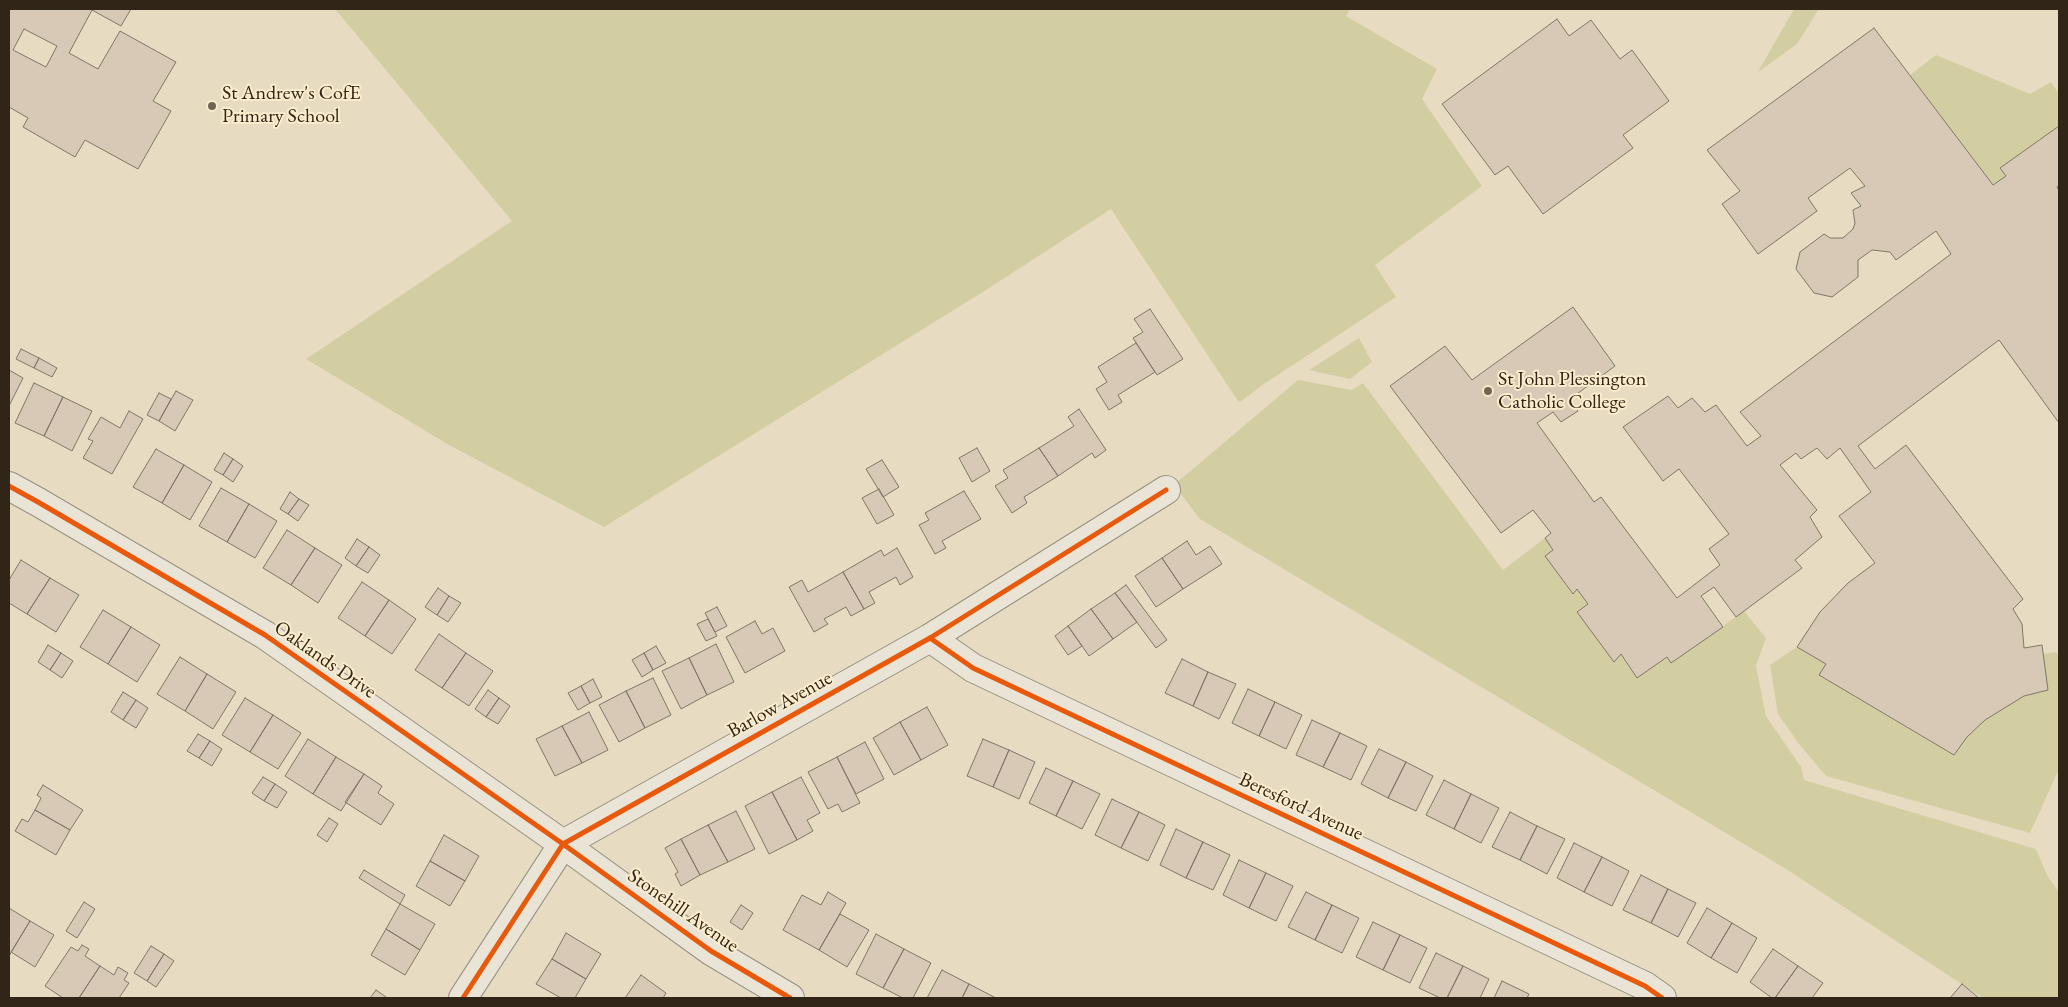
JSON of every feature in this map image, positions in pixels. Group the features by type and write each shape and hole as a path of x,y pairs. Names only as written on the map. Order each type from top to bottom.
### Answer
{"street":[{"name":"Oaklands Drive","path":"9,486 265,636 563,844"},
{"name":"Barlow Avenue","path":"463,998 563,844 930,638 1166,490"},
{"name":"Beresford Avenue","path":"930,638 973,668 1645,986 1662,998"},
{"name":"Stonehill Avenue","path":"563,844 711,951 790,998"}],"shaded area":[{"path":"335,9 1350,9 1346,16 1437,69 1422,99 1482,186 1375,265 1396,297 1264,384 1240,402 1111,209 986,290 604,527 449,445 306,359 512,221"},
{"path":"1794,9 1819,9 1797,44 1758,72"},
{"path":"1936,55 2030,94 2051,82 2059,94 2059,126 2000,168 2006,176 1993,185 1910,75"},
{"path":"1359,338 1372,362 1350,379 1309,370"},
{"path":"1298,380 1352,390 1363,383 1503,570 1545,538 1553,550 1545,556 1572,594 1577,589 1588,604 1577,612 1614,662 1621,654 1637,677 1667,657 1671,663 1744,611 1766,638 1756,666 1766,716 1801,767 1804,780 2036,849 2048,877 2059,892 2059,998 1983,998 1786,869 1200,519 1174,485"},
{"path":"1797,647 1826,664 1820,676 1953,755 1967,737 1985,720 2024,696 2048,690 2043,654 2056,652 2059,657 2059,769 2030,833 1826,776 1799,744 1778,714 1770,665"}],"building":[{"path":"9,9 131,9 121,26 92,10 69,53 98,69 120,31 176,62 153,101 171,111 138,169 85,140 75,157 23,127 28,118 9,107","holes":["24,29 57,46 46,67 13,50"]},
{"path":"1557,19 1569,36 1591,20 1620,59 1632,50 1669,101 1623,135 1633,148 1543,214 1508,166 1495,175 1442,104"},
{"name":"St John Plessington Catholic College","path":"1874,28 1993,185 2006,176 2000,168 2059,126 2059,185 2057,187 2059,191 2059,423 1999,340 1858,446 1875,469 1906,445 2023,599 2013,609 2022,624 2024,648 2042,645 2048,690 2024,696 1985,720 1967,737 1954,755 1819,675 1826,664 1797,647 1820,612 1848,583 1875,563 1839,516 1871,492 1840,448 1827,459 1817,448 1801,459 1796,453 1780,465 1817,510 1810,517 1822,537 1795,560 1802,568 1736,617 1714,587 1701,596 1723,627 1671,663 1667,657 1637,678 1621,654 1614,662 1577,612 1588,604 1577,589 1573,594 1545,556 1553,550 1545,538 1551,533 1533,510 1501,533 1390,386 1445,346 1472,380 1573,307 1615,366 1570,399 1578,411 1561,422 1553,412 1537,423 1594,502 1601,497 1677,598 1720,565 1709,549 1729,534 1679,469 1663,481 1623,427 1668,396 1678,408 1692,398 1705,412 1716,405 1747,446 1761,436 1740,412 1951,254 1936,231 1896,260 1890,252 1872,250 1858,260 1858,277 1832,297 1814,293 1796,269 1800,252 1824,234 1830,238 1843,238 1853,229 1855,223 1853,210 1861,206 1851,193 1865,186 1850,168 1808,198 1817,211 1758,254 1722,204 1740,191 1707,150"},
{"path":"1150,309 1183,359 1157,375 1133,338 1143,332 1134,319"},
{"path":"1136,343 1155,372 1118,395 1122,402 1109,410 1096,389 1107,382 1098,367"},
{"path":"21,349 39,358 34,368 16,359"},
{"path":"39,358 57,368 52,377 34,368"},
{"path":"9,370 23,378 9,406"},
{"path":"34,383 63,397 44,436 15,423"},
{"path":"176,391 193,400 175,431 159,421"},
{"path":"159,393 171,399 159,421 147,415"},
{"path":"63,397 92,411 72,451 44,436"},
{"path":"1079,409 1106,450 1095,458 1092,453 1058,476 1039,448 1074,426 1068,417"},
{"path":"129,411 143,419 112,474 83,458 93,441 88,439 101,417 120,428"},
{"path":"977,448 990,471 972,482 959,458"},
{"path":"1039,448 1058,476 1024,497 1027,503 1012,513 995,486 1008,478 1003,470"},
{"path":"156,449 184,465 162,503 133,487"},
{"path":"224,453 233,459 223,475 214,470"},
{"path":"233,459 243,466 233,482 223,475"},
{"path":"882,460 899,487 883,497 866,469"},
{"path":"184,465 212,482 190,520 162,503"},
{"path":"221,488 249,504 227,542 199,526"},
{"path":"879,489 894,515 877,524 862,498"},
{"path":"964,491 981,519 942,541 946,548 935,554 919,525 929,520 925,513"},
{"path":"290,492 299,499 288,514 280,509"},
{"path":"299,499 309,505 298,521 288,514"},
{"path":"249,504 277,521 255,558 227,542"},
{"path":"287,530 315,548 291,585 263,568"},
{"path":"357,539 369,547 356,566 345,558"},
{"path":"1187,541 1196,555 1210,546 1222,564 1183,589 1162,558"},
{"path":"369,547 380,555 368,573 356,566"},
{"path":"315,548 342,565 318,603 291,585"},
{"path":"897,548 913,577 900,585 896,577 869,592 875,603 864,609 843,572 881,550 884,556"},
{"path":"1162,558 1183,589 1156,607 1135,576"},
{"path":"21,560 50,578 27,614 9,603 9,580"},
{"path":"843,572 864,609 851,616 846,607 824,619 828,624 814,632 789,587 802,580 808,592"},
{"path":"50,578 79,595 56,632 27,614"},
{"path":"362,582 389,600 365,636 338,618"},
{"path":"1126,585 1167,640 1156,648 1115,593"},
{"path":"438,588 449,596 437,615 425,607"},
{"path":"1115,593 1137,622 1113,639 1091,609"},
{"path":"449,596 461,603 448,622 437,615"},
{"path":"389,600 416,619 392,654 365,636"},
{"path":"717,607 727,626 715,632 705,613"},
{"path":"1091,609 1113,639 1089,656 1068,626"},
{"path":"103,610 131,627 108,664 80,647"},
{"path":"708,619 717,636 706,641 697,624"},
{"path":"755,621 762,634 773,628 785,651 745,673 726,637"},
{"path":"1068,626 1082,646 1068,655 1055,636"},
{"path":"131,627 160,645 137,682 108,664"},
{"path":"439,634 466,653 442,688 415,670"},
{"path":"716,644 734,682 707,695 689,658"},
{"path":"48,645 61,653 50,670 38,662"},
{"path":"656,646 666,663 653,670 644,653"},
{"path":"61,653 73,661 62,678 50,670"},
{"path":"466,653 493,671 469,706 442,688"},
{"path":"644,653 653,670 642,677 632,660"},
{"path":"180,657 207,674 185,711 157,694"},
{"path":"689,658 707,695 681,709 662,671"},
{"path":"1182,659 1208,672 1193,706 1165,693"},
{"path":"1208,672 1236,684 1219,719 1193,706"},
{"path":"207,674 236,692 213,729 185,711"},
{"path":"653,678 671,715 645,728 626,691"},
{"path":"593,679 602,697 590,703 581,686"},
{"path":"581,686 590,703 578,710 568,693"},
{"path":"1248,689 1275,702 1259,736 1232,723"},
{"path":"488,690 499,698 486,717 475,709"},
{"path":"626,691 645,728 619,742 599,705"},
{"path":"123,692 136,700 123,720 111,712"},
{"path":"245,698 273,715 250,752 222,735"},
{"path":"499,698 510,706 498,724 486,717"},
{"path":"136,700 148,708 136,728 123,720"},
{"path":"1275,702 1302,715 1286,749 1259,736"},
{"path":"927,707 948,745 921,760 900,722"},
{"path":"589,712 608,750 582,763 562,726"},
{"path":"273,715 301,733 278,769 250,752"},
{"path":"1312,720 1340,733 1323,767 1296,755"},
{"path":"900,722 921,760 894,775 873,738"},
{"path":"562,726 582,763 555,776 536,739"},
{"path":"1340,733 1367,746 1351,780 1323,767"},
{"path":"198,734 210,741 199,758 187,751"},
{"path":"308,739 336,757 313,794 285,776"},
{"path":"983,739 1009,750 993,787 967,776"},
{"path":"210,741 222,749 212,766 199,758"},
{"path":"865,742 884,779 856,794 837,757"},
{"path":"1379,749 1406,762 1388,798 1361,784"},
{"path":"1009,750 1035,762 1019,799 993,787"},
{"path":"336,757 364,774 341,811 313,794"},
{"path":"837,757 860,803 842,812 838,804 828,809 808,772"},
{"path":"1406,762 1433,776 1416,811 1388,798"},
{"path":"1046,768 1073,781 1056,816 1029,803"},
{"path":"364,774 382,786 378,793 394,804 381,825 345,802"},
{"path":"263,777 275,784 264,801 252,793"},
{"path":"801,777 820,813 807,820 813,831 797,840 772,792"},
{"path":"1444,780 1471,794 1454,829 1426,815"},
{"path":"1073,781 1100,794 1082,829 1056,816"},
{"path":"275,784 287,792 277,808 264,801"},
{"path":"43,785 83,810 70,830 35,810 41,798 37,795"},
{"path":"772,792 797,840 769,854 745,806"},
{"path":"1471,794 1499,808 1481,843 1454,829"},
{"path":"1112,799 1139,812 1121,848 1095,835"},
{"path":"35,810 70,830 56,855 15,831 22,819 28,822"},
{"path":"736,811 755,849 728,862 708,825"},
{"path":"1139,812 1165,825 1148,861 1121,848"},
{"path":"1510,812 1537,826 1520,860 1492,847"},
{"path":"329,818 338,824 327,842 317,835"},
{"path":"708,825 728,862 700,875 681,839"},
{"path":"1537,826 1565,839 1547,874 1520,860"},
{"path":"1176,829 1203,842 1186,878 1160,865"},
{"path":"444,835 479,856 465,881 430,861"},
{"path":"681,839 700,875 681,886 675,874 678,872 665,848"},
{"path":"1203,842 1230,855 1213,890 1186,878"},
{"path":"1574,843 1602,857 1584,892 1557,878"},
{"path":"1602,857 1629,871 1612,906 1584,892"},
{"path":"1239,860 1266,873 1249,908 1223,895"},
{"path":"430,861 465,881 450,906 416,886"},
{"path":"364,870 405,895 400,904 359,878"},
{"path":"1266,873 1293,886 1276,921 1249,908"},
{"path":"1641,875 1668,889 1651,923 1623,910"},
{"path":"1668,889 1696,903 1678,937 1651,923"},
{"path":"828,892 846,903 819,950 783,930 802,895 821,905"},
{"path":"1306,892 1332,905 1315,940 1288,927"},
{"path":"84,902 95,909 77,938 66,931"},
{"path":"400,904 435,924 420,950 386,929"},
{"path":"741,905 753,913 742,930 730,922"},
{"path":"1332,905 1359,918 1342,953 1315,940"},
{"path":"9,908 30,921 9,956"},
{"path":"1707,908 1732,923 1711,958 1687,943"},
{"path":"840,914 869,930 847,967 819,950"},
{"path":"30,921 54,935 35,967 11,952"},
{"path":"1373,922 1400,935 1383,970 1356,957"},
{"path":"1732,923 1757,938 1737,973 1711,958"},
{"path":"386,929 420,950 405,975 371,955"},
{"path":"566,933 601,954 586,979 552,959"},
{"path":"876,934 904,949 883,988 856,974"},
{"path":"1400,935 1427,948 1410,983 1383,970"},
{"path":"82,945 89,949 85,956 100,966 79,998 63,998 45,986 71,947 78,951"},
{"path":"151,946 164,954 147,981 134,973"},
{"path":"904,949 931,963 913,998 903,998 883,988"},
{"path":"1773,949 1798,966 1775,998 1772,998 1750,982"},
{"path":"1436,953 1463,966 1447,998 1440,998 1419,988"},
{"path":"164,954 174,961 156,987 147,981"},
{"path":"552,959 586,979 575,998 561,998 536,984"},
{"path":"100,966 114,975 118,967 128,973 124,980 129,983 119,998 79,998"},
{"path":"1463,966 1489,979 1480,998 1447,998"},
{"path":"1798,966 1823,983 1812,998 1775,998"},
{"path":"942,970 969,984 962,998 927,998"},
{"path":"641,975 666,993 663,998 625,998"},
{"path":"1502,981 1529,994 1527,998 1494,998"},
{"path":"969,984 996,998 962,998"},
{"path":"1962,984 1979,998 1950,998"},
{"path":"376,990 386,997 386,998 370,998"}],"cycle path":[{"path":"9,486 265,635 563,844 711,951 790,998"},
{"path":"463,998 563,844 930,638 1166,490"},
{"path":"930,638 973,668 1645,986 1662,998"}],"place":[{"name":"St Andrew's CofE Primary School","path":"212,106"},
{"name":"St John Plessington Catholic College","path":"1488,391"}]}
